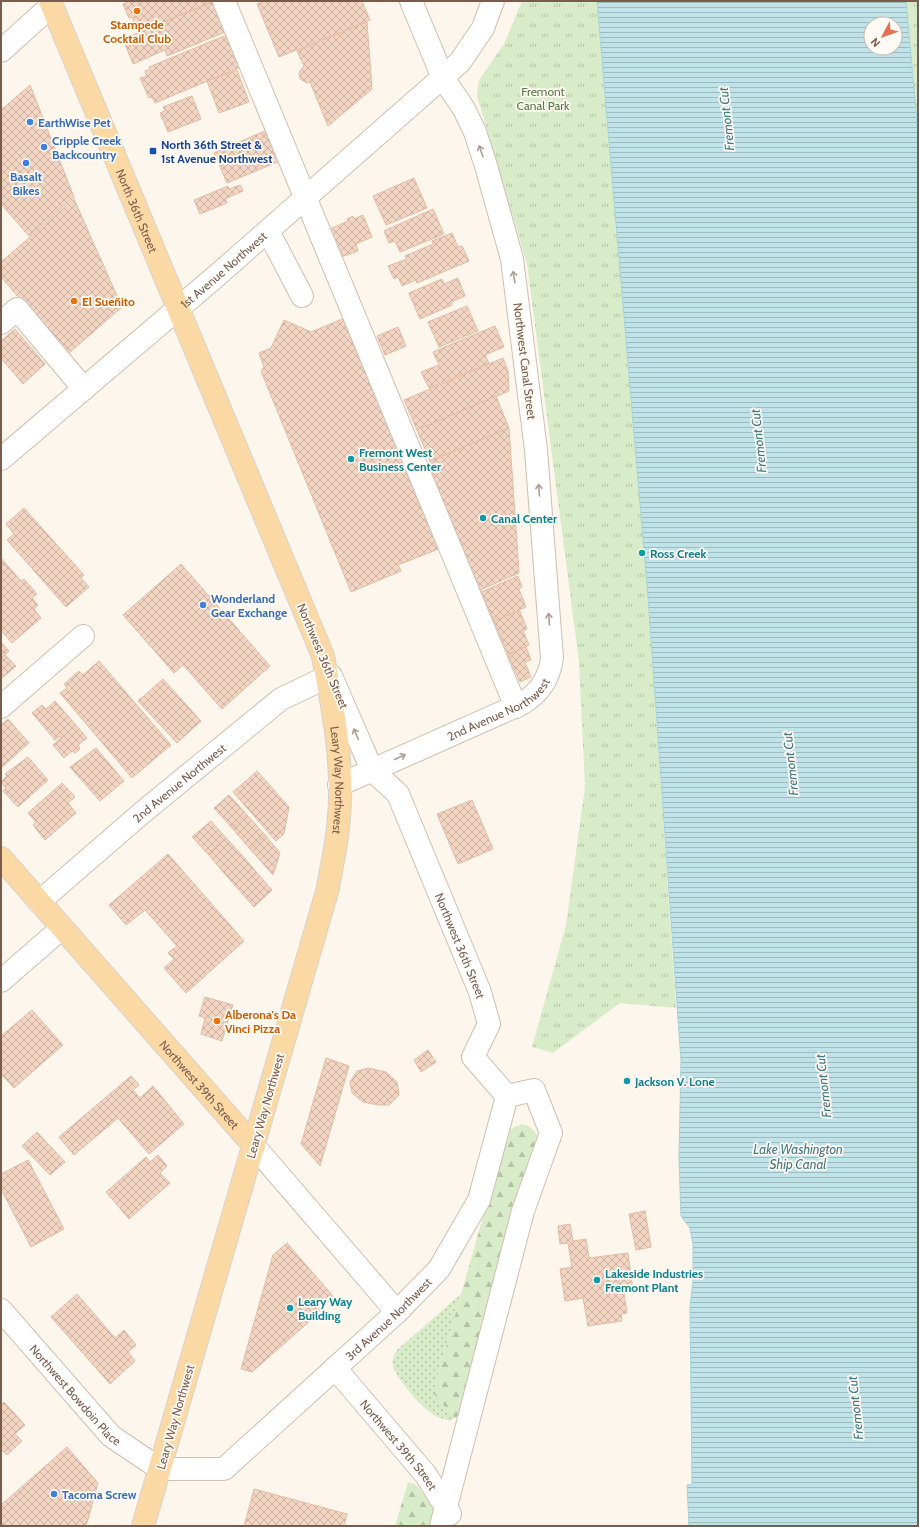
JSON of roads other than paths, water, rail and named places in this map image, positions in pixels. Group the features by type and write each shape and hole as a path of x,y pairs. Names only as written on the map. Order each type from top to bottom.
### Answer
{"main road":[{"name":"North 36th Street","path":"51,3 178,309"},
{"name":"Northwest 36th Street","path":"178,309 323,656"},
{"name":"Leary Way Northwest","path":"143,1526 328,888 338,828 339,751 334,708 323,656"},
{"name":"Northwest 39th Street","path":"1,858 254,1146"}],"street":[{"path":"224,1 516,707"},
{"name":"Northwest Canal Street","path":"412,1 443,78 464,109 475,132 512,259 536,450 552,658"},
{"name":"1st Avenue Northwest","path":"1,459 178,309 443,78 460,62 475,43 483,28 493,1"},
{"path":"1,52 51,3"},
{"path":"268,231 302,296"},
{"path":"1,323 17,309 84,389"},
{"path":"1,707 83,636"},
{"name":"Northwest 36th Street","path":"323,656 372,770 398,794 480,992 489,1024 473,1057 507,1096"},
{"name":"2nd Avenue Northwest","path":"339,785 516,707 532,697 540,689 546,680 552,658"},
{"name":"2nd Avenue Northwest","path":"40,902 143,812 281,699 327,678"},
{"path":"1,981 62,928"},
{"path":"444,1517 524,1211 551,1133 534,1090 507,1096"},
{"name":"3rd Avenue Northwest","path":"160,1469 224,1469 397,1312 439,1269 479,1200 507,1096"},
{"name":"Northwest 39th Street","path":"254,1146 397,1312"},
{"name":"Northwest Bowdoin Place","path":"1,1310 111,1436 160,1469"},
{"name":"Northwest 39th Street","path":"335,1368 426,1475 444,1517 456,1526"}],"water":[{"path":"597,1 906,1 918,132 918,1526 689,1526 687,1485 692,1484 690,1307 693,1280 693,1245 690,1228 681,1216 679,1159 681,1061 648,597"}],"place":[{"name":"Stampede Cocktail Club","path":"137,11"},
{"name":"EarthWise Pet","path":"30,122"},
{"name":"Cripple Creek Backcountry","path":"44,147"},
{"name":"North 36th Street & 1st Avenue Northwest","path":"153,151"},
{"name":"Basalt Bikes","path":"26,163"},
{"name":"El Sueñito","path":"74,301"},
{"name":"Fremont West Business Center","path":"351,459"},
{"name":"Canal Center","path":"483,518"},
{"name":"Ross Creek","path":"642,553"},
{"name":"Wonderland Gear Exchange","path":"203,605"},
{"name":"Alberona's Da Vinci Pizza","path":"217,1021"},
{"name":"Jackson V. Lone","path":"627,1081"},
{"name":"Lakeside Industries Fremont Plant","path":"597,1280"},
{"name":"Leary Way Building","path":"290,1308"},
{"name":"Tacoma Screw","path":"54,1494"}],"park label":[{"name":"Fremont Canal Park","path":"543,98"}],"water label":[{"name":"Fremont Cut","path":"726,119"},
{"name":"Fremont Cut","path":"758,441"},
{"name":"Fremont Cut","path":"790,764"},
{"name":"Fremont Cut","path":"823,1086"},
{"name":"Lake Washington Ship Canal","path":"798,1156"},
{"name":"Fremont Cut","path":"855,1408"}]}
